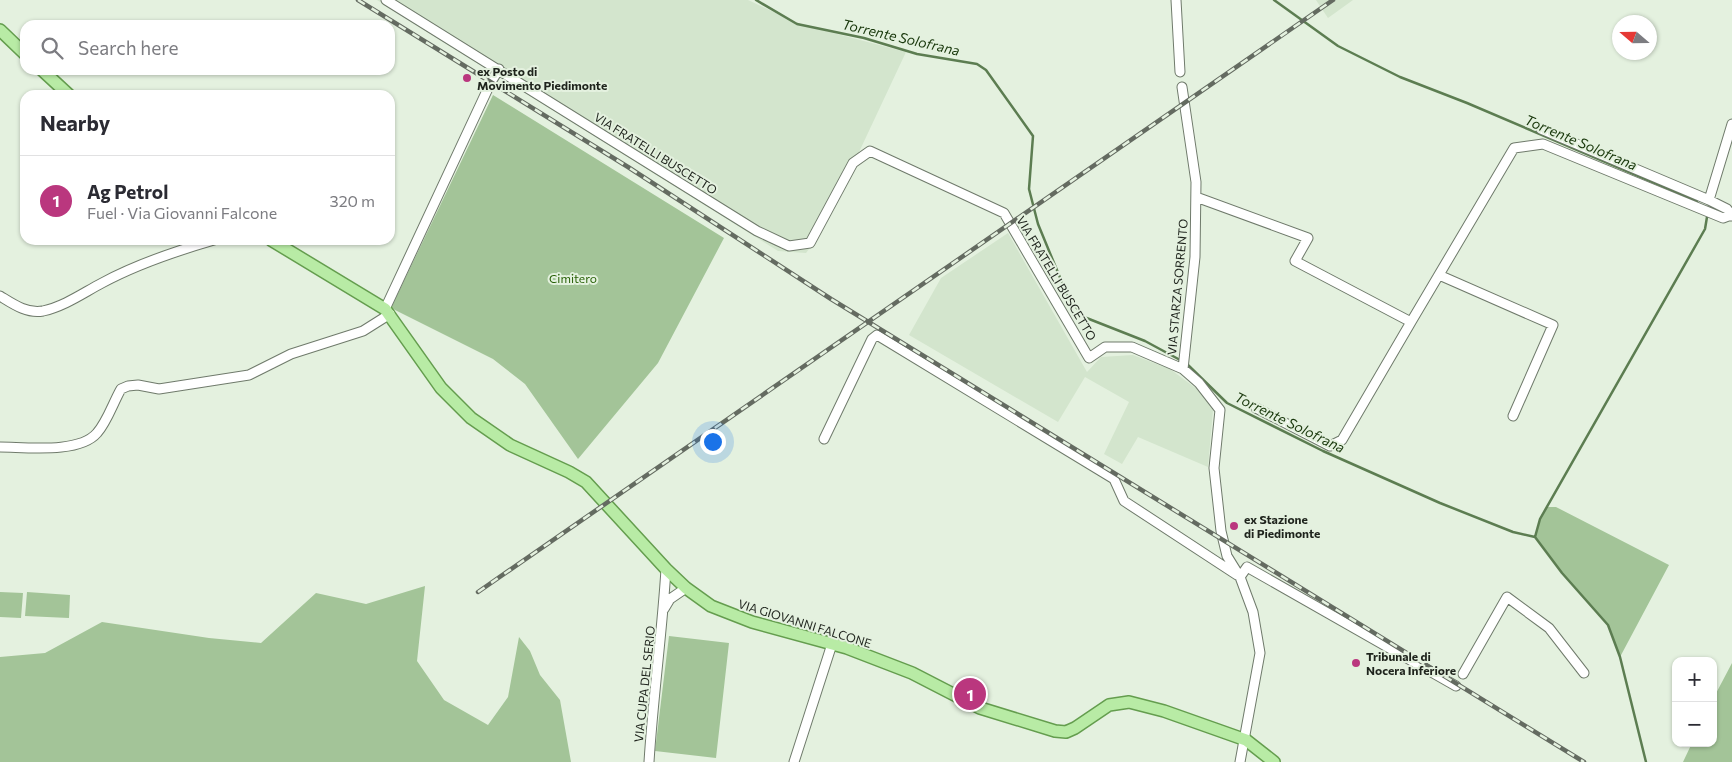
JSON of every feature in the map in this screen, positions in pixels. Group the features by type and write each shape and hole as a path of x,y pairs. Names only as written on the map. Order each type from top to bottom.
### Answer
{"main road":[{"path":"0,30 20,49"},
{"path":"47,75 64,90"},
{"path":"279,245 388,312"},
{"name":"VIA GIOVANNI FALCONE","path":"388,312 441,388 462,409 510,445 560,467 586,482 666,569 686,588 712,606 739,618 832,644 912,673 980,708 1055,731 1066,732 1075,728 1108,705 1129,702 1164,711 1246,740 1274,762"}],"street":[{"name":"VIA FRATELLI BUSCETTO","path":"386,0 757,231 789,246 810,243 853,163 870,151 1004,213 1089,358 1105,347 1132,346 1184,363 1220,410 1214,468 1221,532 1227,556 1240,577 1253,612 1260,653 1246,740 1240,762"},
{"path":"1176,0 1180,72"},
{"path":"0,447 61,448 86,441 97,434 121,389 128,386 159,389 249,375 291,354 363,331 388,312 491,82 499,69"},
{"name":"VIA STARZA SORRENTO","path":"1182,87 1196,182 1195,257 1184,363"},
{"path":"1709,200 1732,124"},
{"path":"1256,408 1330,446 1342,440 1514,148 1542,144 1722,218 1731,215 1727,210 1709,200 1541,129"},
{"path":"1196,197 1308,238 1295,260 1411,322"},
{"path":"0,296 21,308 42,311 83,295 101,283 166,254 197,245"},
{"path":"1439,275 1553,325 1513,416"},
{"path":"824,439 872,339 877,335 1114,479 1124,501 1240,577 1247,567 1456,686"},
{"name":"VIA CUPA DEL SERIO","path":"649,762 653,697 666,569"},
{"name":"VIA CUPA DEL SERIO","path":"663,609 670,599 686,588"},
{"path":"1463,674 1507,597 1548,628 1584,672"},
{"path":"794,762 832,644"}],"shaded area":[{"path":"377,0 748,0 799,24 906,52 821,233 806,253 778,251"},
{"path":"1316,0 1353,0 1328,18"},
{"path":"1008,233 1087,372 1101,357 1133,355 1170,369 1201,392 1213,410 1208,467 1138,437 1122,464 1104,454 1129,402 1085,377 1058,422 909,335 941,278"}],"green space":[{"name":"Cimitero","path":"493,95 724,238 658,363 578,459 525,384 493,359 391,308"},
{"path":"1547,507 1556,507 1669,565 1620,657 1608,625 1562,573 1535,537 1540,519"},
{"path":"425,586 417,661 444,700 488,725 508,697 519,637 530,651 540,675 560,700 571,762 0,762 0,657 45,653 102,622 209,638 261,643 316,593 366,604"},
{"path":"0,592 23,593 21,618 0,617"},
{"path":"27,592 70,595 69,618 25,616"},
{"path":"669,636 729,643 716,758 655,751"},
{"path":"1732,663 1732,762 1683,762 1690,747 1717,747 1717,691"}],"waterway":[{"name":"Torrente Solofrana","path":"756,0 797,24 864,38 917,54 977,64 986,70 1033,136 1029,189 1038,224 1068,297 1084,317 1145,341 1182,361"},
{"name":"Torrente Solofrana","path":"1274,0 1338,46 1400,77 1467,103 1697,201"},
{"name":"Torrente Solofrana","path":"1646,762 1620,657 1608,625 1562,573 1535,537 1540,519 1705,229 1707,217"},
{"name":"Torrente Solofrana","path":"1187,364 1227,403 1323,451 1440,503 1513,532 1535,537"}],"railway":[{"path":"358,0 390,20"},
{"path":"478,592 1333,0"},
{"path":"395,23 628,167 831,299 1584,762"}],"place":[{"name":"ex Posto di Movimento Piedimonte","path":"467,78"},
{"name":"ex Stazione di Piedimonte","path":"1234,526"},
{"name":"Tribunale di Nocera Inferiore","path":"1356,663"},
{"name":"Ag Petrol","path":"970,694"}]}
